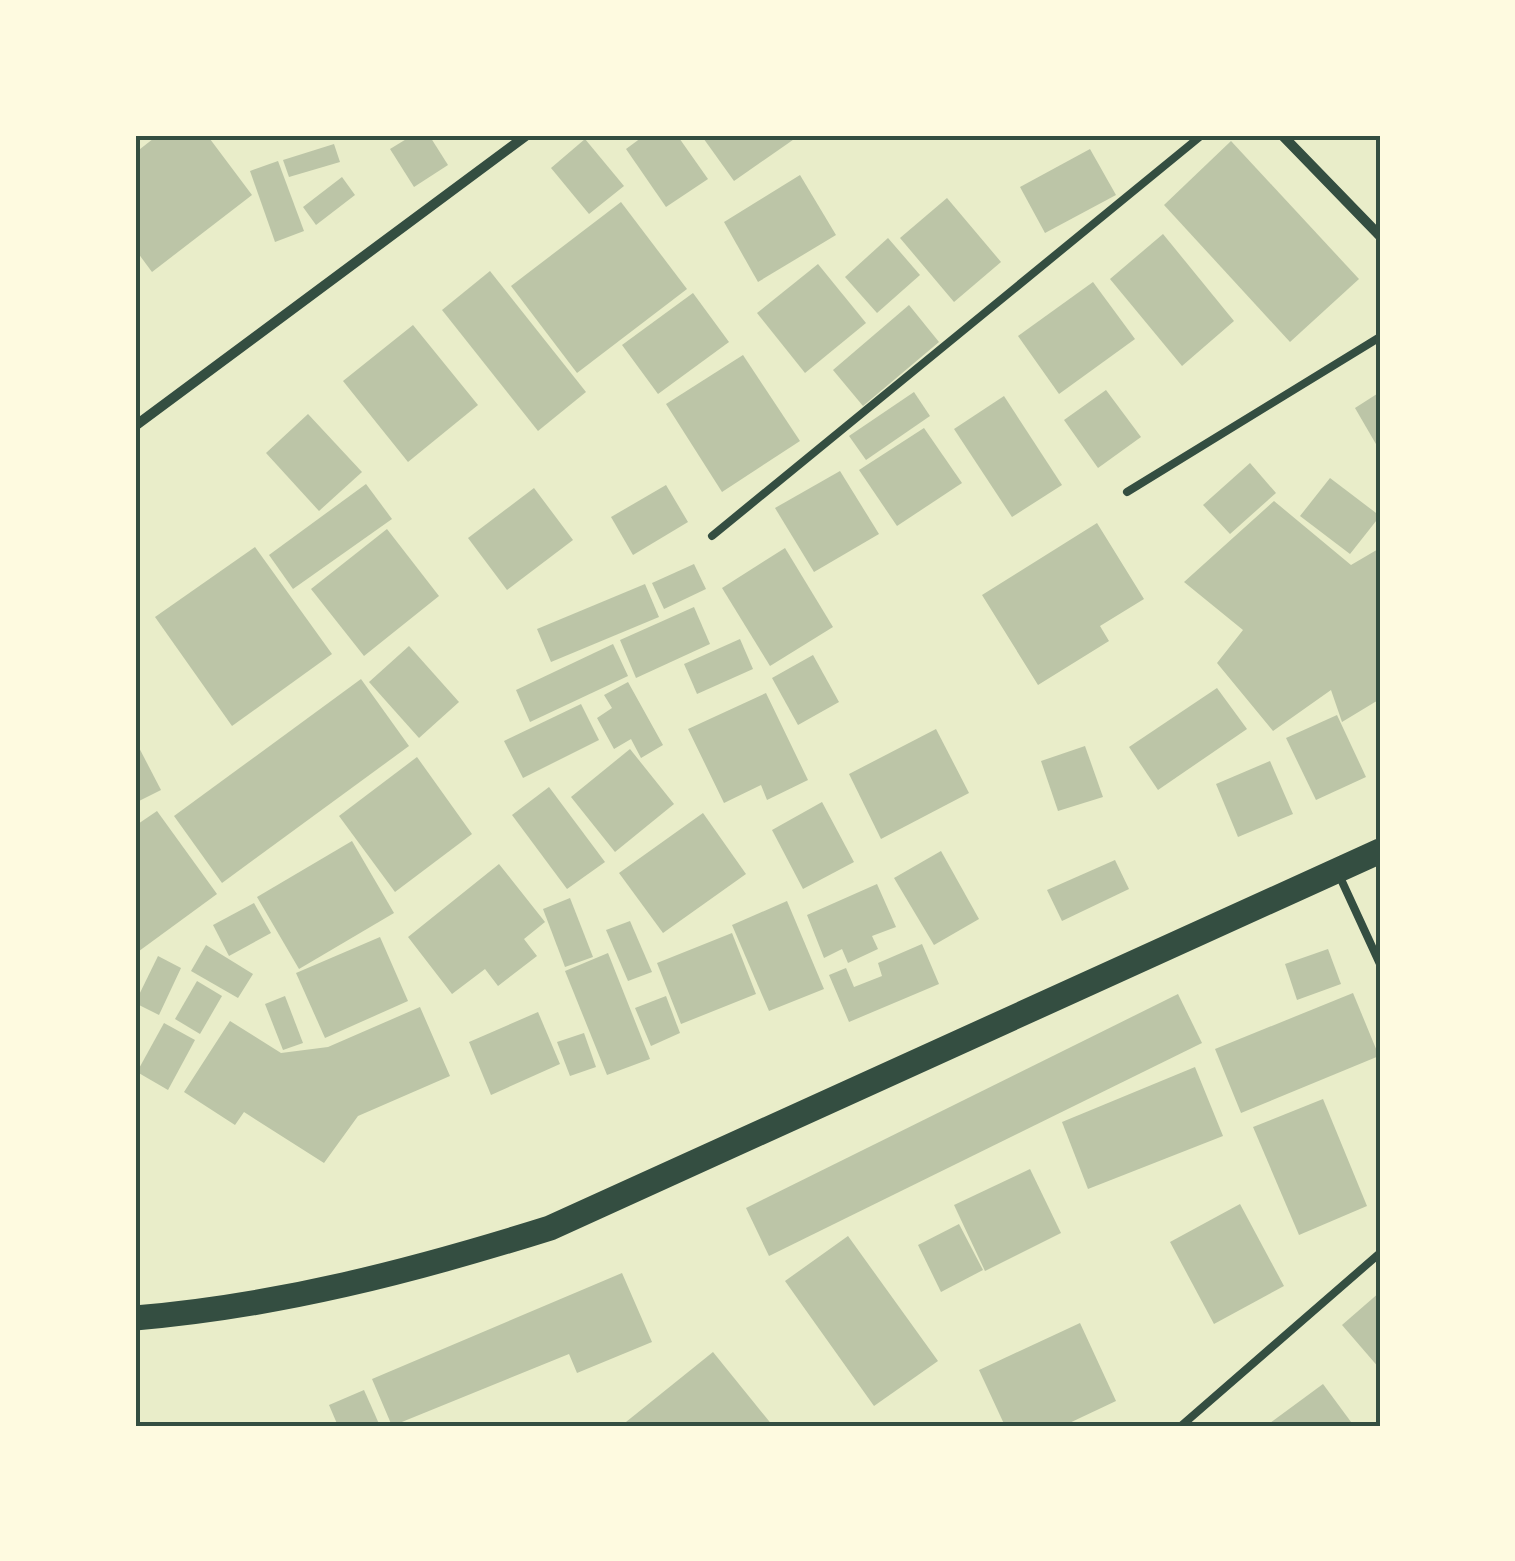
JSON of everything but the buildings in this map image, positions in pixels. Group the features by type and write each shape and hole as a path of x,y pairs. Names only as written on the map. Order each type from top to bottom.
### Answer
{"main road":[{"path":"135,1318 288,1299 424,1268 550,1228 1380,851"}],"street":[{"path":"135,426 526,135"},
{"path":"1282,135 1380,236"}],"lane":[{"path":"712,536 1202,135"},
{"path":"1128,492 1380,338"},
{"path":"1337,871 1380,964"},
{"path":"1182,1426 1380,1252"}]}
